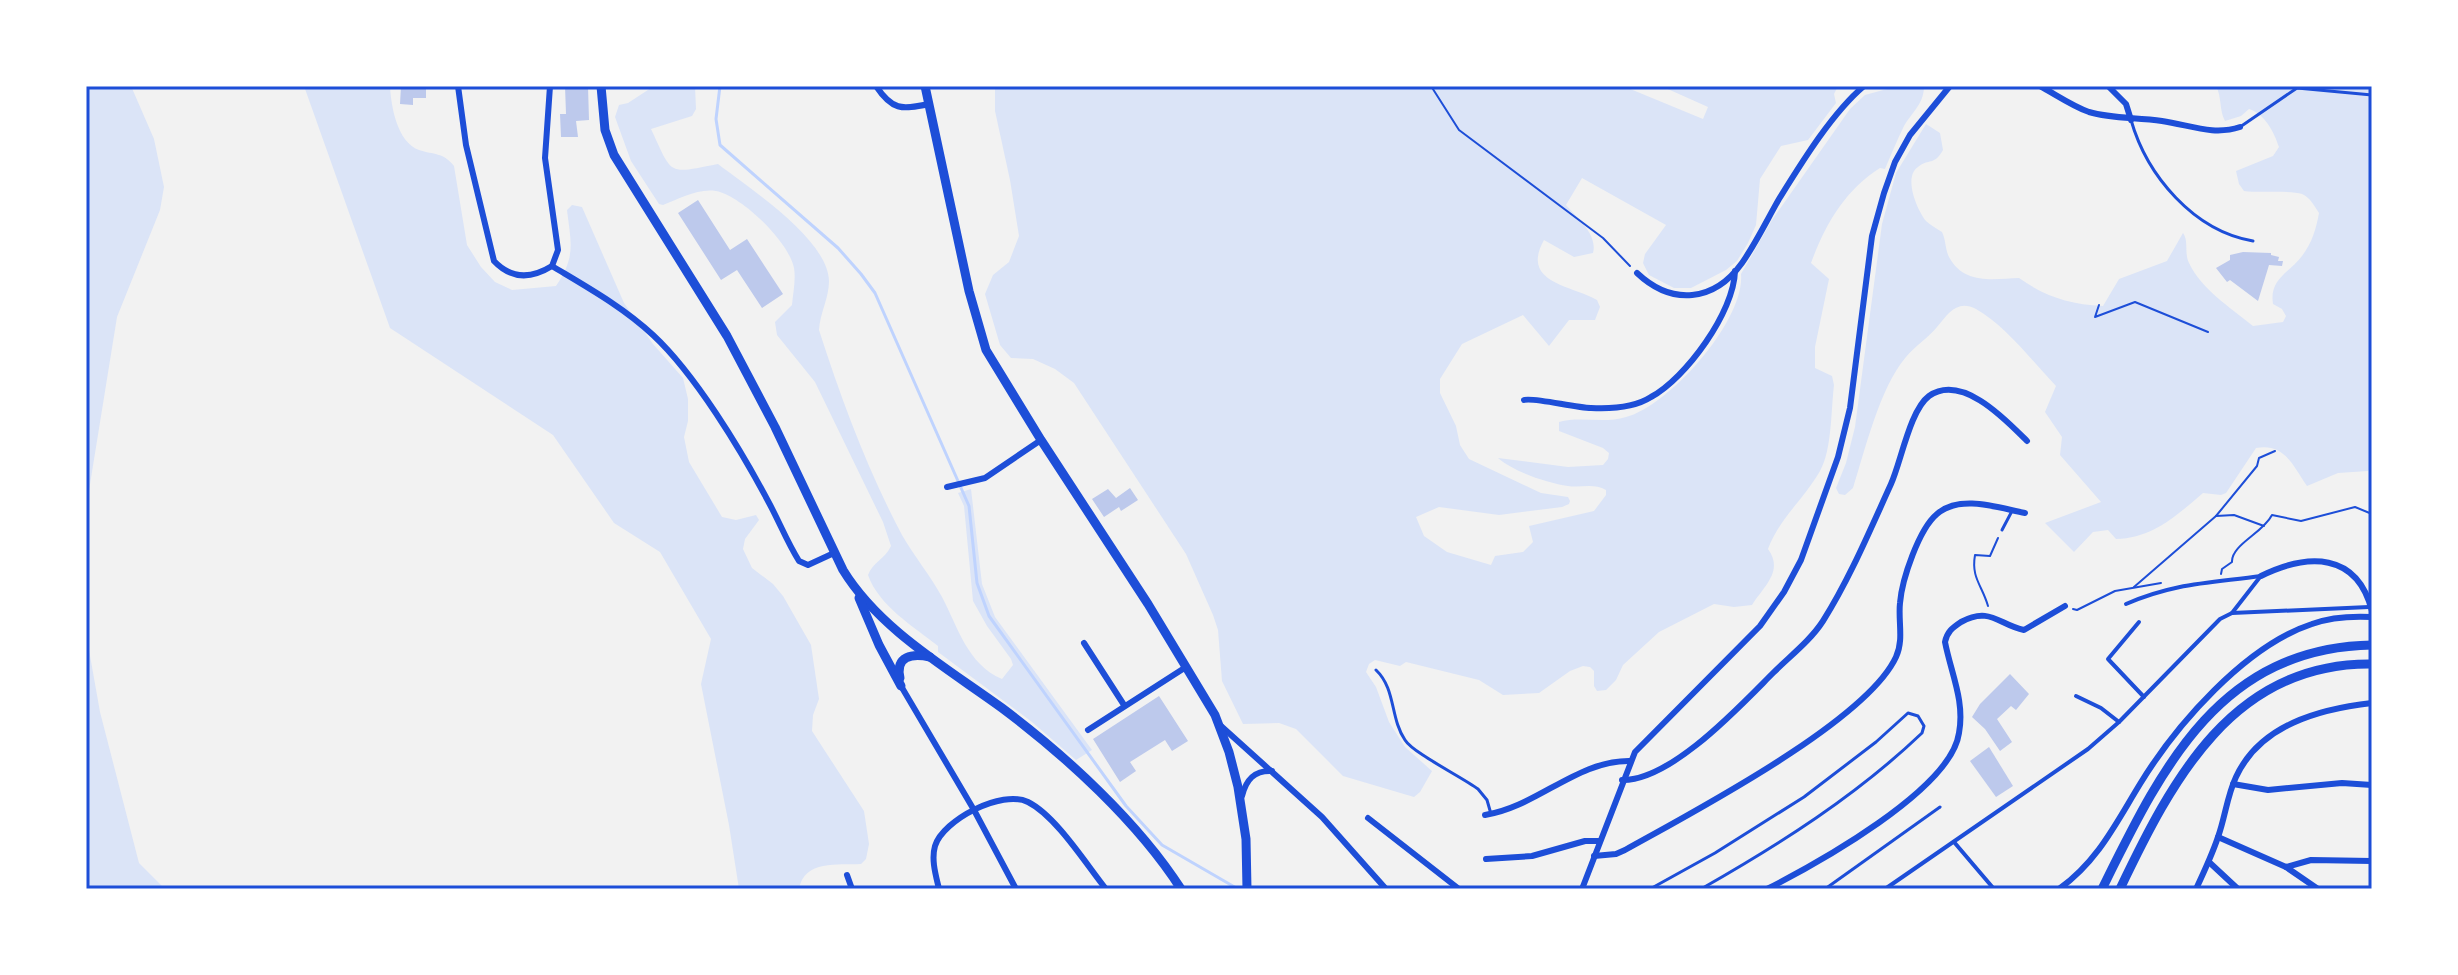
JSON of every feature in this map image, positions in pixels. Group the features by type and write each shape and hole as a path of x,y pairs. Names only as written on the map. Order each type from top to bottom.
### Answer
{"main road":[{"path":"601,86 605,130 614,155 727,336 775,427 901,686"},
{"path":"925,86 981,338 993,365 1186,667 1218,723 1233,763 1241,801 1246,839 1247,889"},
{"path":"854,588 869,605 1027,727 1071,765 1142,838 1181,889"},
{"path":"2102,889 2161,775 2189,736 2224,701 2251,681 2284,664 2330,650 2372,645"},
{"path":"901,686 898,667 903,659 916,655 934,658"},
{"path":"2120,889 2172,789 2202,746 2234,713 2264,692 2305,673 2331,667 2372,664"}],"street":[{"path":"458,86 466,145 494,261 501,269 522,276 533,275 552,266 558,250 545,158 550,86"},
{"path":"876,86 887,102 895,106 911,108 929,104"},
{"path":"1524,400 1536,398 1561,406 1593,408 1630,405 1653,397 1690,362 1710,335 1725,308 1735,271 1780,197 1828,127 1864,86"},
{"path":"1582,889 1622,780 1641,744 1760,626 1784,592 1801,560 1838,457 1850,408 1872,236 1884,193 1895,162 1910,135 1950,86"},
{"path":"2040,86 2086,111 2218,131 2240,127"},
{"path":"2108,86 2126,104 2131,120"},
{"path":"552,266 618,306 672,355 695,384 754,476 799,561 808,565 834,553"},
{"path":"1637,273 1662,292 1685,296 1708,290 1735,271"},
{"path":"1622,780 1649,775 1715,731 1818,629 1898,469 1916,413 1930,395 1951,391 1974,396 1998,412 2027,441"},
{"path":"950,486 985,478 1041,440"},
{"path":"1594,856 1625,850 1720,796 1791,751 1858,702 1884,677 1899,651 1903,588 1912,559 1933,517 1960,504 2025,513"},
{"path":"2126,604 2165,588 2261,576 2296,563 2316,561 2339,565 2353,574 2372,609"},
{"path":"1885,889 2088,749 2144,697 2215,622 2232,613 2261,576"},
{"path":"2232,613 2361,605 2372,609"},
{"path":"1767,889 1846,846 1914,793 1947,762 1959,737 1960,709 1946,636 1962,622 1988,615 2024,630 2065,606"},
{"path":"2059,889 2084,869 2108,840 2141,782 2205,698 2254,657 2293,631 2328,619 2372,617"},
{"path":"2139,622 2108,659 2144,697"},
{"path":"1084,643 1124,705"},
{"path":"1088,730 1186,667"},
{"path":"901,686 1016,889"},
{"path":"2076,696 2101,708 2119,722"},
{"path":"2196,889 2218,837 2233,784 2262,740 2281,728 2328,712 2372,703"},
{"path":"1218,723 1343,839 1386,889"},
{"path":"1488,814 1543,794 1596,766 1610,761 1630,761"},
{"path":"1241,801 1245,785 1252,775 1272,771"},
{"path":"2233,784 2268,790 2342,783 2372,785"},
{"path":"939,889 934,856 938,841 951,826 974,810 998,799 1012,798 1028,802 1049,819 1106,889"},
{"path":"1368,818 1459,889"},
{"path":"2218,837 2286,867 2318,889"},
{"path":"1486,859 1532,856 1585,841 1599,841"},
{"path":"1954,842 1994,889"},
{"path":"2286,867 2311,860 2372,861"},
{"path":"2209,862 2238,889"},
{"path":"847,875 852,889"}],"lane":[{"path":"2240,127 2297,88 2372,95"},
{"path":"2131,120 2149,164 2169,191 2224,234 2253,241"},
{"path":"2002,530 2012,511"},
{"path":"1376,670 1390,693 1399,729 1408,744 1478,789 1487,800 1488,814"},
{"path":"1650,889 1767,821 1844,767 1908,713 1918,716 1924,726 1922,733 1871,778 1800,829 1701,889"},
{"path":"1825,889 1940,807"}],"path":[{"path":"1431,86 1459,130 1603,238 1637,273"},
{"path":"2099,305 2095,317 2135,302 2208,332"},
{"path":"2134,587 2216,516 2257,466 2259,458 2275,451"},
{"path":"2220,582 2222,569 2232,562 2233,551 2265,526 2272,515 2301,521 2355,507 2372,514"},
{"path":"2216,516 2234,515 2265,526"},
{"path":"1988,615 1988,605 1973,574 1974,558 1975,555 1990,556 2002,530"},
{"path":"2065,606 2077,610 2108,593 2134,587 2160,583 2165,588"}],"shaded area":[{"path":"86,86 131,86 154,139 164,187 160,210 117,317 86,509"},
{"path":"304,86 390,86 394,113 405,139 411,146 442,156 454,166 467,245 495,282 512,290 556,286 569,258 571,241 567,210 572,205 582,207 624,303 653,344 683,378 688,399 684,437 689,462 722,517 736,520 756,515 759,520 745,539 743,549 752,568 783,596 811,645 819,699 813,715 812,731 864,811 869,844 866,859 861,864 815,869 802,880 799,889 739,889 701,684 711,639 660,552 614,523 553,435 390,328"},
{"path":"654,86 695,86 696,109 692,116 651,129 668,163 680,170 718,164 785,216 816,248 829,281 819,330 846,409 866,460 902,535 937,589 972,654 980,664 1002,679 1013,665 973,601 964,506 958,493 971,489 982,584 995,617 1092,750 1076,760 1032,722 938,652 938,646 898,615 873,586 868,575 891,546 883,522 815,382 777,335 775,322 792,305 795,273 790,257 763,222 727,195 702,191 659,204 631,161 615,117 619,105 628,103"},
{"path":"995,86 1623,86 1703,119 1708,107 1661,86 1838,86 1834,94 1836,103 1808,140 1781,146 1760,179 1756,225 1737,261 1691,288 1674,288 1649,275 1643,263 1645,254 1666,225 1582,178 1566,205 1590,233 1593,253 1574,257 1544,240 1538,254 1538,265 1543,274 1552,280 1597,300 1600,307 1595,320 1569,320 1549,346 1523,315 1462,344 1440,379 1440,393 1456,426 1460,445 1469,459 1541,493 1568,497 1570,501 1562,507 1499,515 1439,507 1416,517 1424,536 1447,552 1491,565 1495,556 1523,552 1533,542 1529,526 1594,511 1606,495 1606,490 1597,487 1568,486 1541,480 1498,458 1568,467 1603,465 1609,453 1559,431 1559,422 1626,417 1644,409 1683,379 1702,358 1731,314 1739,293 1741,274 1772,220 1850,109 1865,95 1898,86 1924,86 1920,103 1904,126 1885,169 1880,168 1846,198 1823,235 1811,263 1829,279 1815,347 1815,368 1832,376 1834,385 1829,441 1820,471 1779,528 1768,549 1774,564 1767,585 1752,605 1734,607 1714,604 1659,632 1623,665 1616,680 1606,690 1597,691 1594,671 1583,666 1570,671 1539,693 1503,695 1479,680 1406,662 1400,666 1375,660 1366,672 1376,687 1389,722 1405,747 1432,771 1414,797 1343,776 1296,729 1279,723 1243,724 1222,681 1218,630 1186,554 1074,383 1055,369 1033,359 1011,358 1000,345 985,294 993,275 1009,262 1019,236 995,111"},
{"path":"2216,86 2372,86 2372,466 2368,471 2338,473 2307,486 2281,453 2266,447 2256,448 2226,493 2203,493 2163,524 2141,535 2116,539 2108,530 2093,532 2074,552 2045,523 2101,502 2060,455 2062,437 2045,412 2056,386 1998,324 1976,309 1963,306 1949,313 1897,370 1874,420 1853,488 1845,495 1839,494 1836,488 1855,427 1882,224 1896,173 1926,124 1940,133 1943,150 1937,158 1922,164 1914,172 1913,194 1926,221 1942,232 1949,257 1963,272 1989,279 2019,278 2058,298 2103,306 2119,279 2167,261 2183,233 2189,263 2201,282 2217,298 2253,326 2283,322 2286,316 2282,309 2273,304 2274,288 2305,251 2319,213 2302,194 2244,191 2236,171 2273,156 2279,147 2268,124 2255,111 2249,109 2241,116 2225,121"},
{"path":"86,633 100,712 139,863 165,889 86,889"}],"building":[{"path":"401,86 426,86 426,98 413,98 413,105 400,104"},
{"path":"565,86 588,86 589,120 576,121 578,137 561,137 560,114 566,114"},
{"path":"698,200 730,250 747,239 783,294 762,308 737,270 721,280 678,213"},
{"path":"2271,253 2279,257 2278,261 2283,261 2282,266 2269,265 2258,301 2230,280 2227,282 2216,268 2230,260 2230,255"},
{"path":"1130,488 1138,500 1104,517 1092,499 1108,489 1116,498"},
{"path":"2010,674 2029,694 2016,710 2011,706 1997,719 2012,742 2000,751 1985,729 1972,717 1980,704"},
{"path":"1159,696 1188,741 1172,751 1165,740 1130,762 1136,771 1120,782 1093,739"},
{"path":"1989,747 2013,786 1996,797 1970,761"}],"waterway":[{"path":"720,86 716,119 720,145 838,248 875,293 969,506 977,583 989,616 1126,806 1162,845 1238,889"}]}
